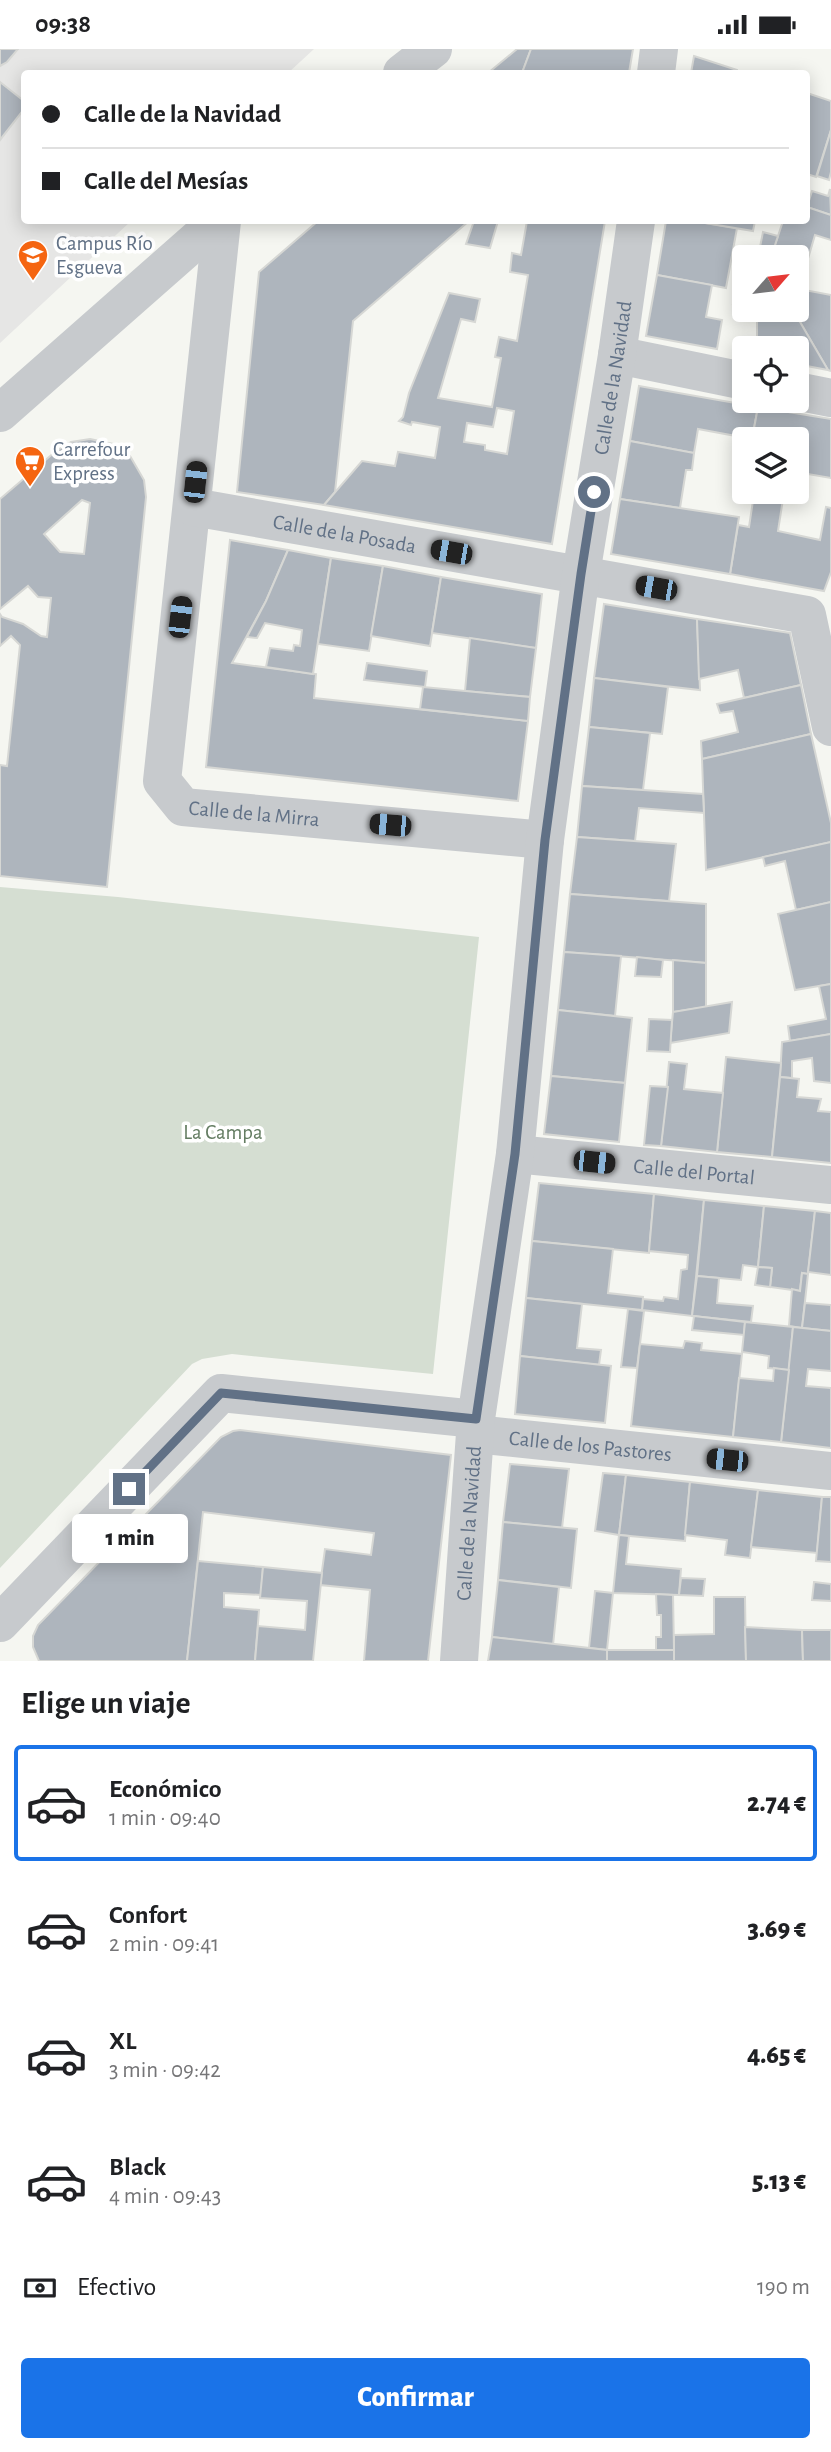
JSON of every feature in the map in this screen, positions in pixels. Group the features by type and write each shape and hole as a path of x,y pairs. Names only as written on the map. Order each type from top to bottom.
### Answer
{"street":[{"path":"406,70 433,49"},
{"path":"656,70 659,49"},
{"path":"0,413 217,224"},
{"name":"Calle de la Mirra","path":"220,224 162,781 183,807 545,840"},
{"name":"Calle de la Navidad","path":"459,1661 476,1427 515,1154 545,840 581,574 636,224"},
{"path":"617,355 732,379"},
{"path":"809,394 831,398"},
{"name":"Calle de la Posada","path":"192,507 807,615 831,727"},
{"name":"Calle del Portal","path":"515,1154 831,1185"},
{"name":"Calle de los Pastores","path":"0,1623 221,1393 831,1471"}],"shaded area":[{"path":"18,49 314,49 291,70 21,70 21,99 0,82 0,66"},
{"name":"Campus Río Esgueva","path":"21,113 21,224 128,224 0,343 0,140"}],"green space":[{"name":"La Campa","path":"0,887 118,897 479,937 433,1374 232,1354 202,1359 192,1364 0,1568"}],"building":[{"path":"0,49 18,49 0,66"},
{"path":"517,49 531,49 523,70 492,70"},
{"path":"531,49 633,49 630,70 523,70"},
{"path":"694,56 737,70 692,70"},
{"path":"0,82 21,99 21,113 0,140"},
{"path":"810,94 831,101 831,130 816,177 810,175"},
{"path":"831,130 831,172 829,180 817,176"},
{"path":"830,189 831,215 810,208 812,191 828,196"},
{"path":"810,208 831,215 831,240 815,235 809,255 809,245 775,245 782,224 810,224"},
{"path":"315,224 466,224 353,321 335,492 324,505 237,492 259,272"},
{"path":"473,224 497,224 490,248 466,244"},
{"path":"526,224 605,224 552,544 324,505 362,461 395,466 398,452 435,458 440,427 412,422 411,425 399,421 403,417 409,393 449,293 480,299 475,322 461,319 438,398 492,407 501,358 495,357 499,337 517,341 528,275 510,272 512,253 521,255","holes":["497,408 514,411 507,454 485,450 485,445 464,442 467,423 493,427"]},
{"path":"666,224 712,224 737,228 726,288 657,275"},
{"path":"711,224 754,224 753,231"},
{"path":"763,232 778,236 775,245 760,245"},
{"path":"657,275 712,285 706,317 722,320 717,349 646,336"},
{"path":"809,291 831,295 831,371 800,322 809,322"},
{"path":"757,322 800,322 808,336 757,336"},
{"path":"809,337 828,370 809,366"},
{"path":"639,386 732,402 732,413 757,413 754,427 732,427 732,435 698,429 694,453 630,441"},
{"path":"757,413 794,413 831,419 831,478 809,474 809,427 754,427"},
{"path":"90,439 113,444 130,456 144,480 146,497 107,887 0,876 0,765 7,766 20,645 11,636 0,646 0,614 47,637 51,598 38,597 28,586 0,609 0,499 56,451 71,442","holes":["82,500 90,503 84,554 60,552 44,534"]},
{"path":"630,441 694,453 692,470 686,470 680,508 620,499"},
{"path":"620,499 739,517 730,574 611,554"},
{"path":"752,504 782,504 778,531 820,540 826,507 831,508 831,572 824,591 730,574 738,525 749,527"},
{"path":"230,540 288,550 266,601 232,663 316,674 314,698 528,721 518,801 206,767"},
{"path":"288,550 331,558 313,674 266,667 270,648 293,651 294,645 300,646 302,630 265,623 257,638 247,637"},
{"path":"331,558 383,566 369,651 318,644"},
{"path":"383,566 441,577 430,646 371,636"},
{"path":"441,577 542,594 536,648 432,633"},
{"path":"604,604 697,619 700,690 594,678"},
{"path":"697,619 790,633 801,685 744,698 738,670 699,679"},
{"path":"470,638 536,648 530,697 465,691"},
{"path":"367,663 427,671 425,687 364,680"},
{"path":"594,678 668,687 662,734 589,727"},
{"path":"801,685 811,734 702,759 701,741 738,732 733,711 720,713 717,704"},
{"path":"423,687 530,697 528,721 420,709"},
{"path":"589,727 650,733 643,790 582,786"},
{"path":"811,734 831,823 831,842 706,870 702,759"},
{"path":"582,786 703,794 704,813 639,808 635,841 577,837"},
{"path":"577,837 676,844 669,901 570,894"},
{"path":"831,842 831,902 796,910 785,861 765,866 763,857"},
{"path":"570,894 706,904 706,963 564,952"},
{"path":"831,902 831,984 795,990 778,914"},
{"path":"564,952 621,956 615,1016 558,1010"},
{"path":"637,957 663,960 661,977 635,976"},
{"path":"673,960 706,963 706,1007 673,1012"},
{"path":"831,984 831,1034 790,1041 788,1026 826,1019 819,986"},
{"path":"732,1002 729,1033 670,1043 673,1012"},
{"path":"558,1010 632,1018 625,1083 551,1076"},
{"path":"649,1019 672,1020 670,1052 647,1051"},
{"path":"831,1034 831,1083 814,1081 812,1058 792,1061 792,1078 780,1077 782,1042"},
{"path":"726,1057 781,1063 772,1157 717,1152"},
{"path":"669,1062 687,1064 684,1089 723,1093 717,1152 661,1146"},
{"path":"551,1076 625,1083 619,1142 544,1134"},
{"path":"780,1077 799,1079 797,1097 821,1099 818,1111 831,1112 831,1163 772,1157"},
{"path":"650,1086 668,1087 661,1146 644,1145"},
{"path":"539,1183 654,1194 649,1253 532,1241"},
{"path":"654,1194 704,1200 692,1316 642,1310 643,1299 678,1299 681,1270 687,1269 688,1255 649,1251"},
{"path":"704,1200 764,1206 758,1267 743,1265 741,1280 697,1276"},
{"path":"764,1206 815,1211 808,1274 802,1273 800,1291 770,1287 772,1268 758,1267"},
{"path":"815,1211 831,1213 831,1275 808,1272"},
{"path":"532,1241 613,1249 608,1293 643,1297 642,1310 526,1298"},
{"path":"758,1267 772,1268 770,1287 755,1285"},
{"path":"802,1273 808,1274 802,1328 789,1326 792,1289 800,1291"},
{"path":"697,1276 719,1278 717,1303 753,1306 751,1322 692,1316"},
{"path":"526,1298 582,1304 577,1348 601,1350 599,1365 520,1356"},
{"path":"805,1303 831,1305 831,1331 802,1328"},
{"path":"628,1309 644,1311 637,1368 621,1367"},
{"path":"694,1316 745,1322 744,1335 692,1330"},
{"path":"745,1322 793,1327 789,1370 768,1368 769,1356 742,1352"},
{"path":"793,1327 831,1331 831,1371 808,1369 806,1386 831,1388 831,1448 781,1442"},
{"path":"685,1341 702,1343 701,1350 742,1354 733,1437 631,1426 640,1344 683,1348"},
{"path":"520,1356 611,1366 605,1423 515,1414"},
{"path":"774,1368 789,1370 781,1442 733,1437 739,1378 773,1381"},
{"path":"240,1430 451,1455 428,1661 364,1661 370,1590 320,1585 325,1549 371,1555 374,1533 203,1512 187,1661 39,1661 33,1647 33,1636 38,1625 221,1437"},
{"path":"510,1464 569,1469 562,1528 503,1522"},
{"path":"603,1473 626,1475 619,1535 595,1531"},
{"path":"626,1475 690,1482 685,1541 619,1535"},
{"path":"690,1482 758,1490 750,1558 725,1555 727,1540 685,1535"},
{"path":"758,1490 822,1497 817,1553 751,1547"},
{"path":"822,1497 831,1497 831,1562 816,1561"},
{"path":"503,1522 577,1529 571,1588 498,1580"},
{"path":"619,1535 629,1536 626,1564 681,1569 679,1595 613,1593"},
{"path":"198,1561 263,1567 261,1595 224,1593 224,1607 259,1610 255,1661 187,1661"},
{"path":"263,1567 322,1573 313,1661 255,1661 258,1626 305,1630 307,1601 260,1598"},
{"path":"681,1578 705,1579 703,1596 679,1595"},
{"path":"498,1580 559,1587 553,1645 492,1637"},
{"path":"814,1582 831,1584 831,1601 812,1600"},
{"path":"595,1591 613,1593 607,1650 589,1648"},
{"path":"656,1594 673,1595 674,1650 656,1650 656,1637 661,1637 661,1615 657,1615"},
{"path":"714,1597 745,1597 746,1661 674,1661 674,1635 714,1634"},
{"path":"745,1627 802,1630 803,1661 746,1661"},
{"path":"802,1630 831,1630 831,1661 803,1661"},
{"path":"492,1637 607,1650 607,1661 488,1661"},
{"path":"607,1650 674,1650 674,1661 607,1661"}],"place":[{"name":"Campus Río Esgueva","path":"33,282"},
{"name":"Carrefour Express","path":"30,488"}],"route":[{"path":"129,1489 221,1393 476,1419 515,1154 545,840 594,492"}]}
